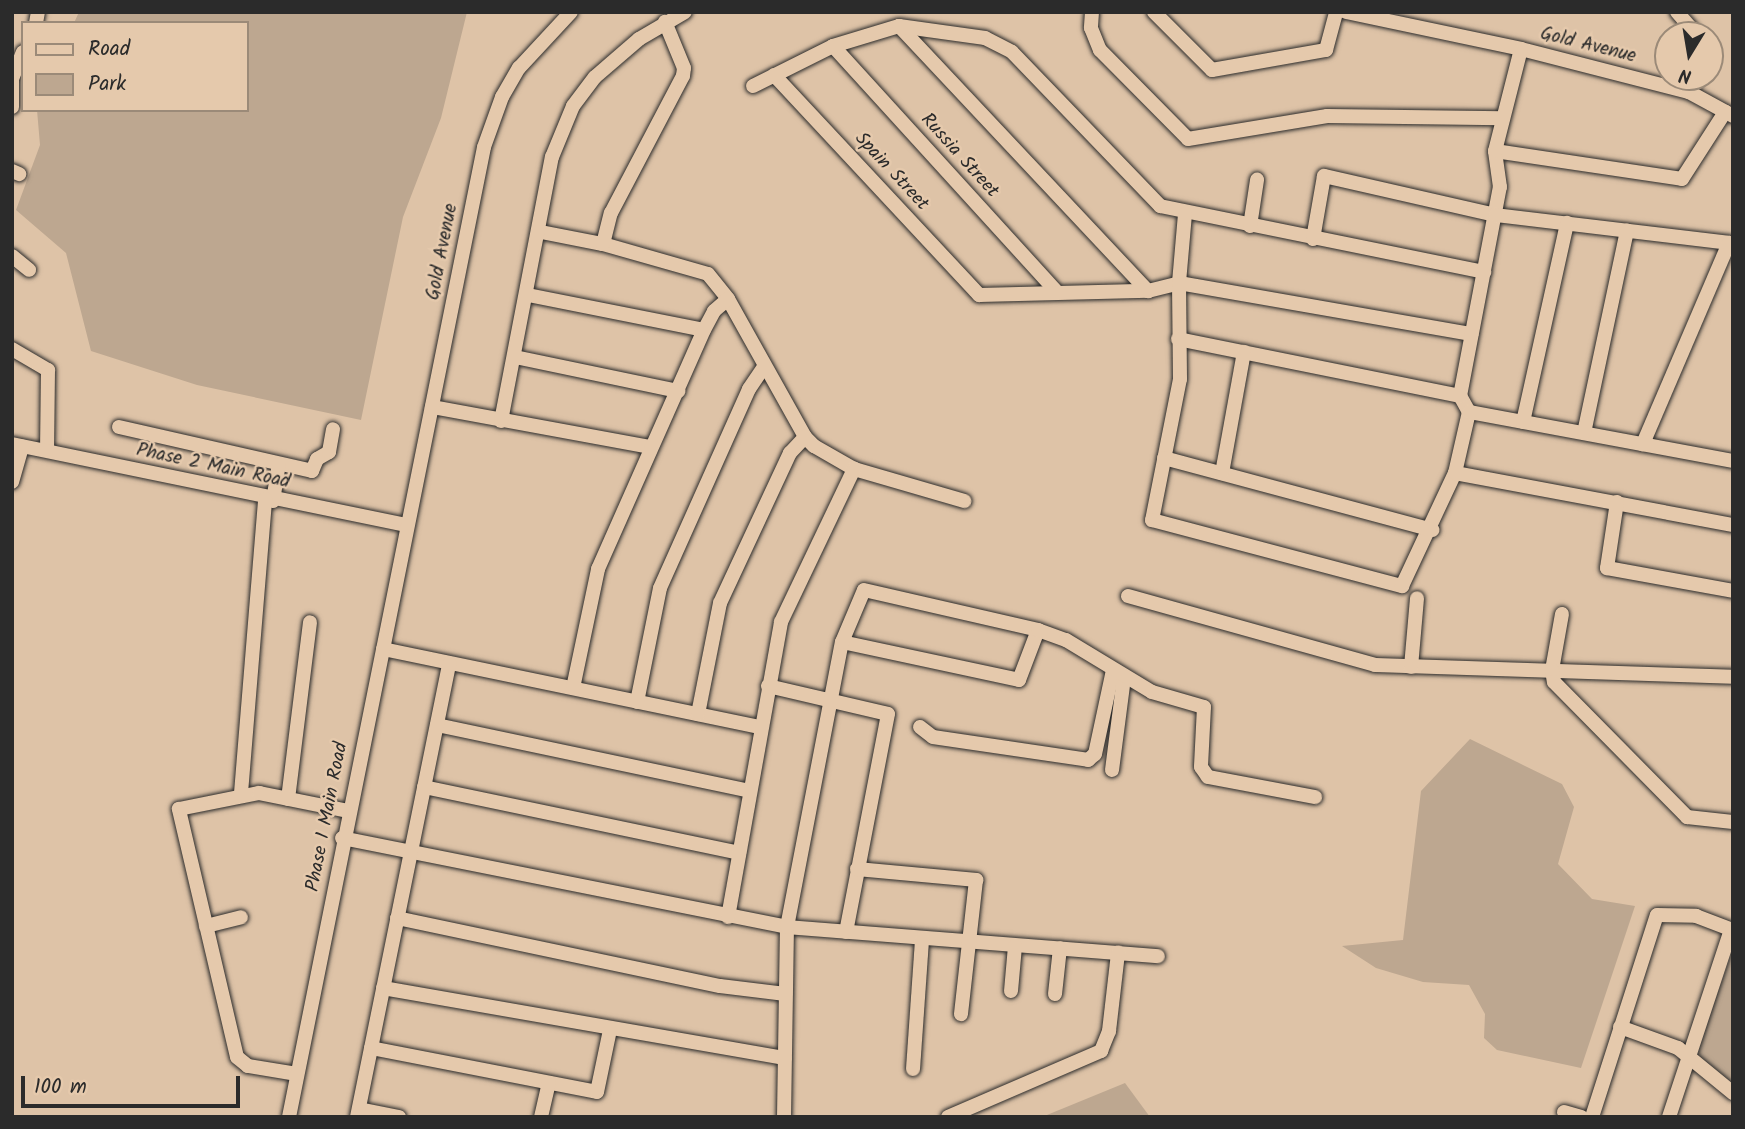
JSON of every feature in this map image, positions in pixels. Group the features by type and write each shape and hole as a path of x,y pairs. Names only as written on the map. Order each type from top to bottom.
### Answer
{"street":[{"name":"Gold Avenue","path":"407,525 484,146 502,97 519,68 571,12"},
{"path":"501,421 541,232 552,157 573,106 596,77 665,22 685,12"},
{"path":"1092,12 1091,28 1100,50 1188,139 1327,116 1503,118"},
{"path":"1154,12 1212,70 1326,50 1336,12"},
{"name":"Gold Avenue","path":"1346,12 1521,49 1689,92 1729,114"},
{"path":"603,244 611,213 683,76 684,68 665,22"},
{"path":"899,26 1148,291"},
{"path":"753,86 833,46 899,26 953,31 1001,44 1160,206 1185,214 1484,272"},
{"name":"Russia Street","path":"833,46 1057,292"},
{"path":"1185,214 1178,282 1180,379 1152,520 1402,586 1432,530 1455,473 1469,412 1460,396 1500,187 1495,150 1521,49"},
{"path":"12,107 12,79 18,59"},
{"name":"Spain Street","path":"774,75 979,295 1057,292"},
{"path":"1495,150 1682,179 1729,114"},
{"path":"1313,239 1324,176 1494,215 1729,243 1643,444"},
{"path":"1250,226 1257,180"},
{"path":"1523,422 1567,223"},
{"path":"1584,433 1627,231"},
{"path":"541,232 603,244 708,274 728,299 805,437 854,469 964,501"},
{"path":"12,256 29,270"},
{"path":"1057,292 1148,291 1178,282 1472,334"},
{"path":"528,295 704,330"},
{"path":"573,688 598,569 649,447 678,391 713,311 728,299"},
{"path":"1178,339 1460,396"},
{"path":"12,349 48,370 47,450"},
{"path":"1222,473 1244,352"},
{"path":"515,357 678,391"},
{"path":"637,702 660,588 749,389 764,367"},
{"path":"432,407 649,447"},
{"path":"1469,412 1733,461"},
{"path":"119,427 312,471 317,460 329,452 333,429"},
{"path":"698,714 720,603 790,453 805,437"},
{"path":"12,482 17,445"},
{"name":"Phase 2 Main Road","path":"17,445 269,500 407,525"},
{"path":"1164,458 1432,530"},
{"path":"241,793 269,500 279,464"},
{"path":"729,917 760,727 781,622 854,469"},
{"path":"1455,473 1733,525"},
{"path":"1617,502 1607,568 1733,591"},
{"name":"Phase 1 Main Road","path":"289,1117 342,838 407,525"},
{"path":"784,1117 787,927 842,642 864,590 1038,630 1066,640 1118,674 1204,707 1201,767 1208,777 1315,796"},
{"path":"1128,596 1375,665 1733,677"},
{"path":"1411,667 1417,598"},
{"path":"1562,614 1552,670 1563,692 1686,817 1733,822"},
{"path":"288,799 310,622"},
{"path":"842,642 1019,680 1038,630"},
{"path":"383,649 760,727"},
{"path":"399,1117 358,1113 449,663"},
{"path":"920,727 933,737 1088,760 1095,754 1118,674"},
{"path":"1112,770 1118,674"},
{"path":"768,686 888,714 846,932"},
{"path":"437,725 750,791"},
{"path":"424,787 739,853"},
{"path":"297,1074 248,1066 237,1057 179,809 241,793 348,811"},
{"path":"342,838 787,927 1158,956"},
{"path":"857,869 976,880 961,1014"},
{"path":"1592,1117 1657,915 1696,916 1732,930 1687,1056 1669,1117"},
{"path":"206,926 241,917"},
{"path":"397,918 720,986 786,993"},
{"path":"913,1069 922,939"},
{"path":"1011,990 1015,946"},
{"path":"1055,994 1060,948"},
{"path":"948,1117 1101,1051 1109,1031 1118,953"},
{"path":"383,988 610,1030 785,1058"},
{"path":"1620,1027 1671,1044 1733,1093"},
{"path":"371,1048 597,1092 610,1030"},
{"path":"541,1117 549,1083"},
{"path":"1564,1112 1581,1117"}],"green space":[{"path":"79,12 467,12 441,118 403,217 361,420 197,385 91,351 66,253 16,210 40,145 37,112 248,112 248,21 75,21"},
{"path":"1470,739 1562,784 1574,807 1558,864 1592,899 1635,906 1581,1068 1497,1050 1484,1038 1485,1014 1469,985 1423,982 1376,968 1342,946 1403,940 1421,791"},
{"path":"1733,950 1733,1084 1701,1058 1698,1049"},
{"path":"1125,1083 1150,1117 1042,1117"}]}
